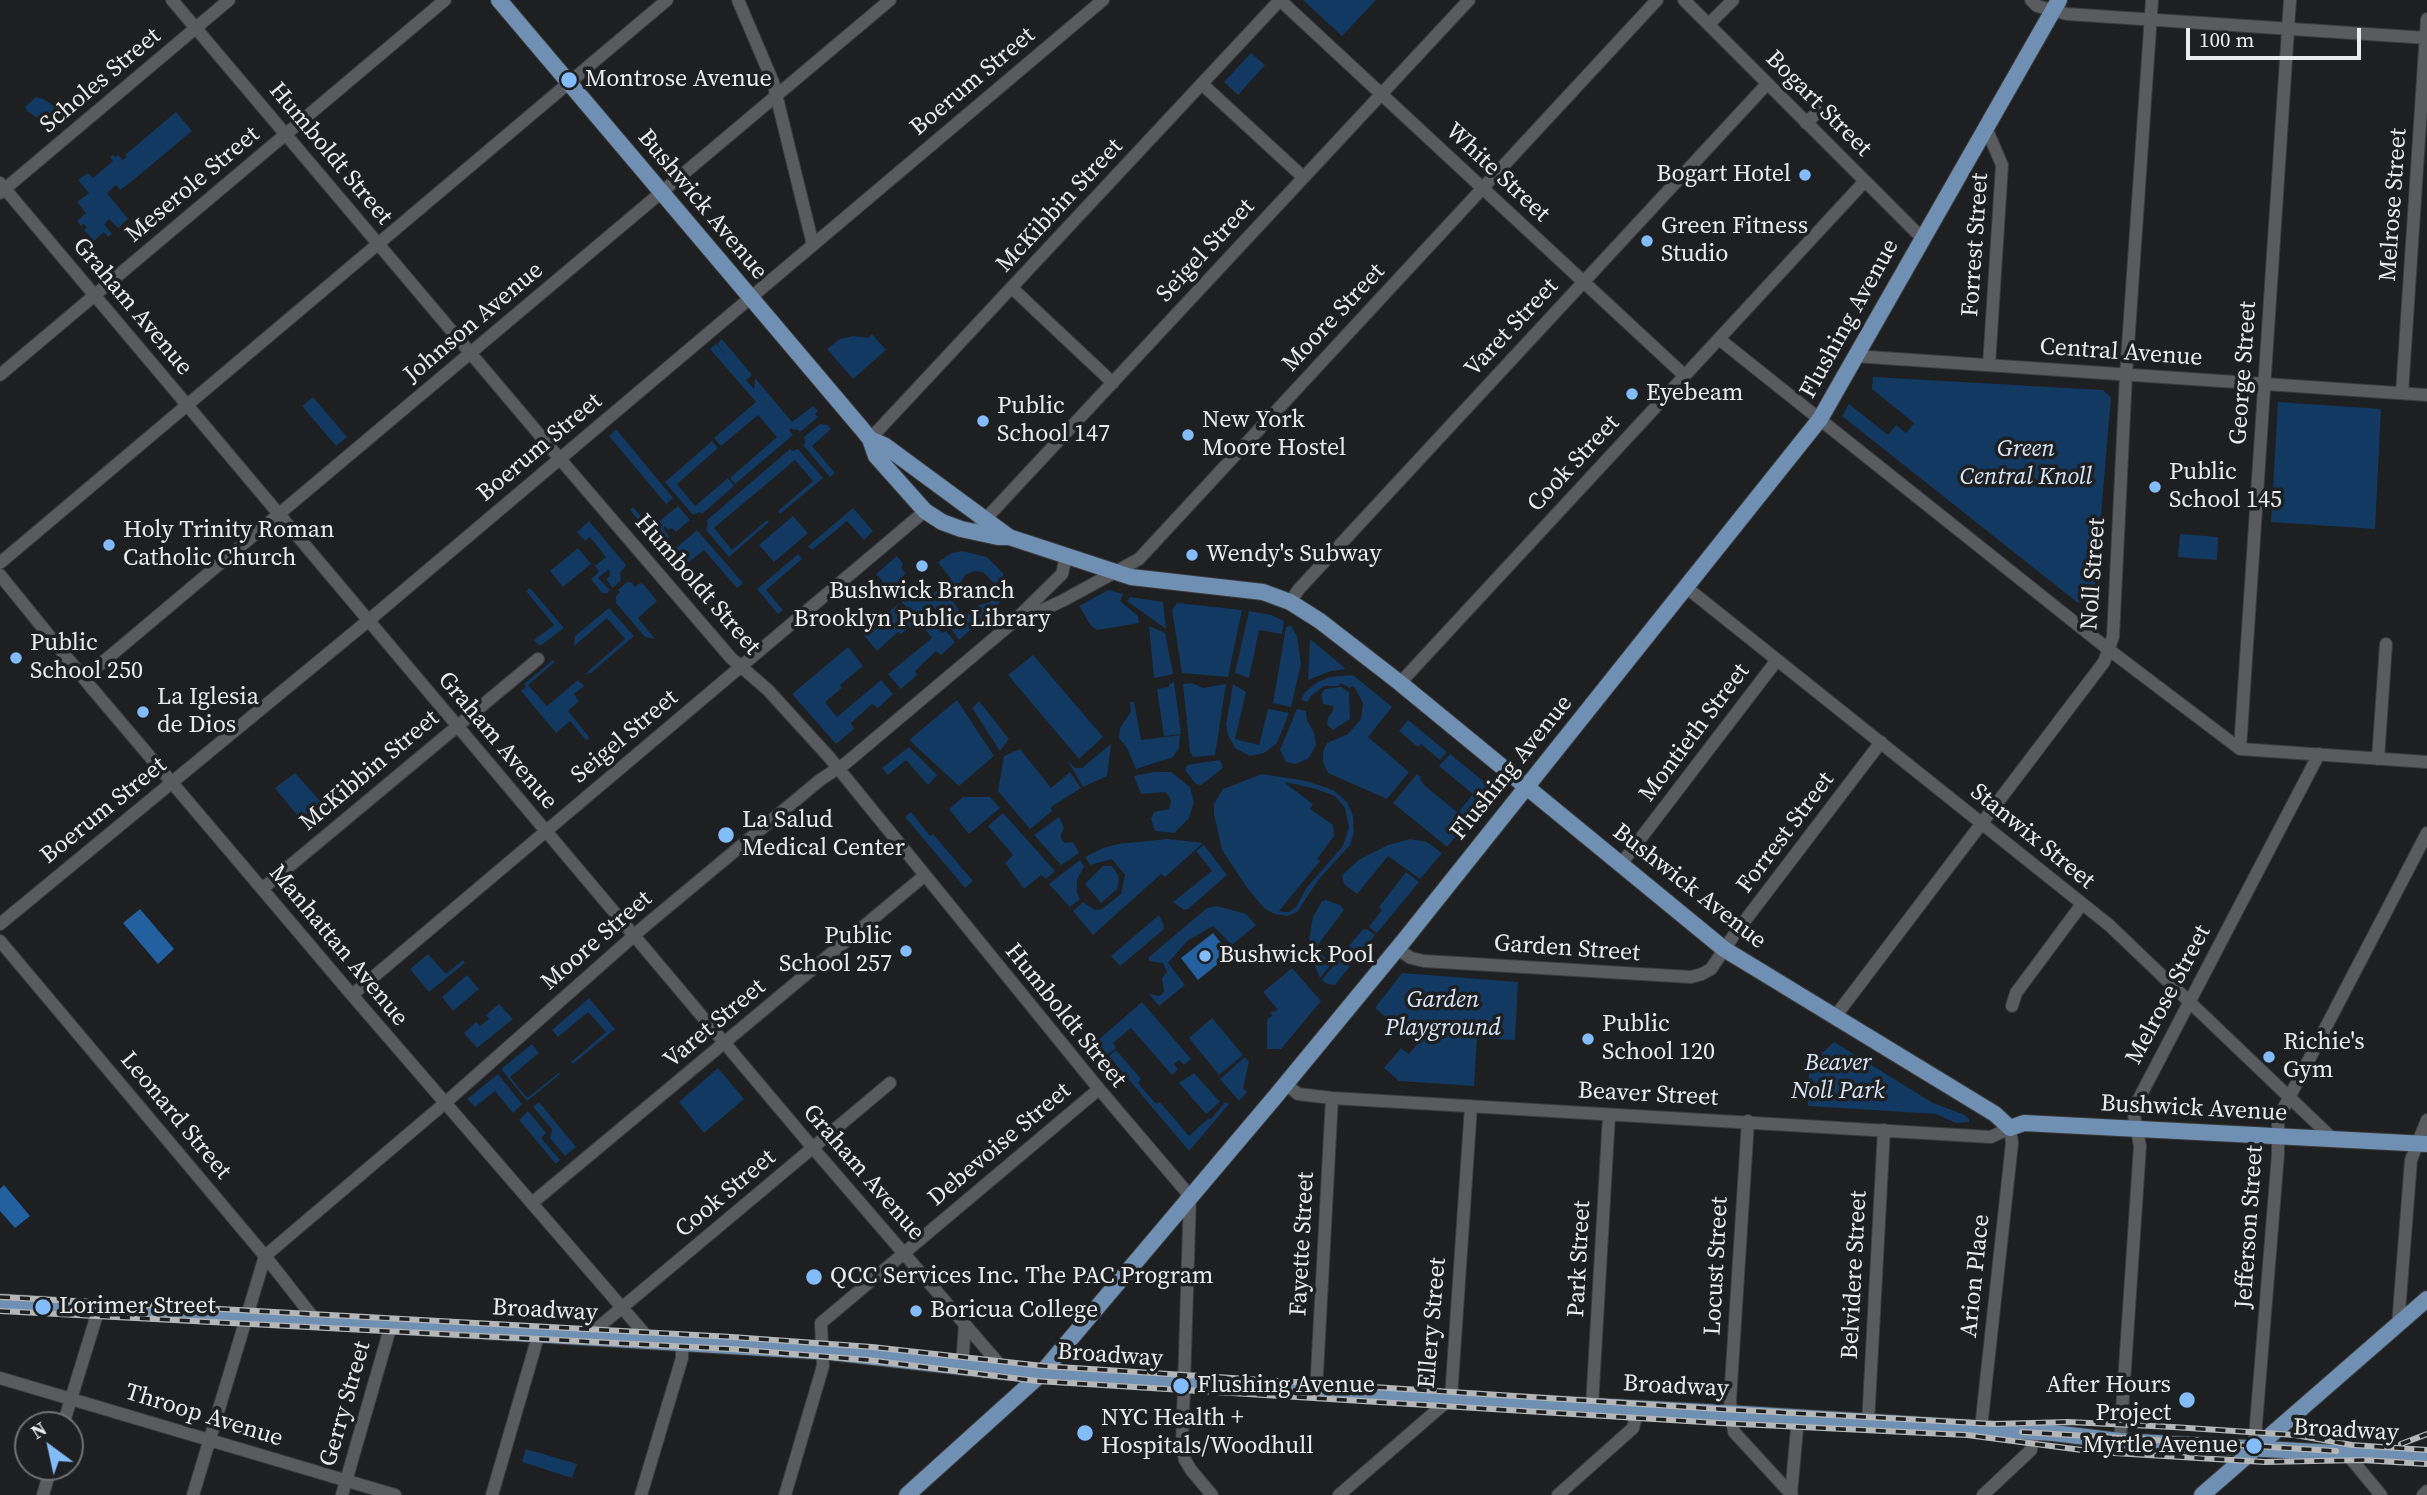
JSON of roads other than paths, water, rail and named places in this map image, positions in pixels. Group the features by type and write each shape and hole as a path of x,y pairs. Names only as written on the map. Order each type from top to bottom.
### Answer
{"main road":[{"name":"Bushwick Avenue","path":"499,0 870,439 876,456 925,511 942,522 980,525"},
{"name":"Flushing Avenue","path":"907,1495 1040,1375 1397,949 1820,419 2056,5"},
{"name":"Bushwick Avenue","path":"870,439 884,444 980,525 1009,537 1131,577 1263,592 1290,602 1320,621 1400,683 1724,949 1995,1114 2010,1128 2024,1123 2422,1144"},
{"path":"2202,1495 2427,1300"},
{"name":"Broadway","path":"0,1302 822,1351 1040,1375 1731,1413 1981,1428 2120,1441 2427,1458"}],"street":[{"name":"Humboldt Street","path":"172,0 560,459 740,667 768,690 838,769 1098,1090 1190,1196"},
{"name":"Scholes Street","path":"2,188 229,0"},
{"name":"Meserole Street","path":"0,375 445,0"},
{"path":"0,563 667,0"},
{"path":"738,0 777,95 813,245"},
{"name":"Johnson Avenue","path":"84,678 890,0"},
{"name":"Boerum Street","path":"0,924 369,620 1103,0"},
{"name":"McKibbin Street","path":"870,439 1280,0"},
{"name":"White Street","path":"1280,0 1685,376"},
{"name":"Seigel Street","path":"980,525 1469,0"},
{"name":"Moore Street","path":"1011,624 1064,600 1139,559 1657,0"},
{"name":"Bogart Street","path":"1685,0 1922,238"},
{"path":"1709,24 1733,0"},
{"path":"2031,0 2037,6 2056,5 2067,14 2426,38"},
{"name":"Noll Street","path":"1834,1017 2104,662 2113,637 2126,375 2152,0"},
{"name":"George Street","path":"2240,749 2290,0"},
{"name":"Melrose Street","path":"2402,393 2427,19"},
{"name":"Varet Street","path":"1290,602 1299,589 1767,83"},
{"path":"1202,84 1303,177"},
{"path":"1807,123 1818,111"},
{"name":"Forrest Street","path":"1987,130 2002,165 1989,365"},
{"name":"Cook Street","path":"1400,683 1865,181"},
{"name":"Graham Avenue","path":"2,188 813,1148 1006,1372"},
{"path":"1012,288 1113,383"},
{"path":"1719,339 2108,649 2240,749 2427,762"},
{"name":"Central Avenue","path":"1854,356 2427,395"},
{"name":"Seigel Street","path":"352,995 925,511"},
{"name":"Moore Street","path":"265,1256 445,1103 634,936 1011,624 1062,574 1066,556"},
{"name":"Manhattan Avenue","path":"0,575 352,995 650,1340"},
{"name":"Stanwix Street","path":"1687,588 2109,925 2333,1139"},
{"path":"2378,759 2386,643"},
{"name":"McKibbin Street","path":"262,889 538,659"},
{"name":"Montieth Street","path":"1621,864 1777,660"},
{"name":"Forrest Street","path":"1724,949 1881,742"},
{"name":"Melrose Street","path":"2120,1441 2140,1146 2133,1110 2319,754"},
{"name":"Jefferson Street","path":"2254,1449 2278,1119 2427,833"},
{"name":"Varet Street","path":"532,1203 924,876"},
{"path":"2012,1006 2016,993 2082,904"},
{"name":"Leonard Street","path":"0,941 265,1256 316,1321"},
{"name":"Garden Street","path":"1397,949 1410,958 1424,961 1691,977 1711,969 1724,949"},
{"name":"Cook Street","path":"588,1336 890,1083"},
{"name":"Beaver Street","path":"1286,1084 1298,1094 1332,1098 1609,1115 1992,1137 2010,1128"},
{"name":"Debevoise Street","path":"822,1351 821,1323 1098,1090"},
{"name":"Fayette Street","path":"1317,1392 1332,1098"},
{"name":"Ellery Street","path":"1339,1495 1451,1398 1471,1106"},
{"name":"Park Street","path":"1592,1406 1609,1115"},
{"path":"2398,1325 2411,1160 2422,1144 2427,1120"},
{"name":"Locust Street","path":"1731,1413 1748,1121"},
{"name":"Arion Place","path":"1981,1428 2012,1143 2010,1128"},
{"name":"Belvidere Street","path":"1868,1423 1884,1130"},
{"path":"1190,1196 1182,1448 1185,1460 1212,1495"},
{"path":"193,1495 265,1256"},
{"path":"68,1411 99,1308"},
{"path":"962,1367 965,1324"},
{"name":"Gerry Street","path":"342,1495 391,1325"},
{"path":"492,1495 539,1334"},
{"path":"641,1495 682,1358 682,1342"},
{"path":"785,1495 822,1366 822,1351"},
{"name":"Throop Avenue","path":"0,1378 395,1495"},
{"path":"1558,1495 1633,1428 1638,1408"},
{"path":"1731,1413 1734,1432 1791,1495"},
{"path":"1791,1495 1798,1418"},
{"path":"1983,1495 2031,1450 2034,1432"},
{"path":"2347,1454 2381,1495"},
{"path":"2423,1495 2427,1491"}],"railway":[{"path":"0,1297 732,1337 872,1347 1043,1366 1719,1409 1994,1424 2068,1422 2173,1427 2295,1435 2352,1445 2427,1450"},
{"path":"0,1311 731,1349 868,1360 1037,1381 1719,1423 1967,1435 2097,1452 2265,1462 2363,1460 2427,1464"},
{"path":"2022,1432 2336,1451"},
{"path":"2401,1444 2427,1434"}],"place":[{"name":"Montrose Avenue","path":"569,80"},
{"name":"Bogart Hotel","path":"1805,175"},
{"name":"Green Fitness Studio","path":"1647,241"},
{"name":"Eyebeam","path":"1632,394"},
{"name":"Public School 147","path":"983,421"},
{"name":"New York Moore Hostel","path":"1188,435"},
{"name":"Public School 145","path":"2155,487"},
{"name":"Holy Trinity Roman Catholic Church","path":"109,545"},
{"name":"Wendy's Subway","path":"1192,555"},
{"name":"Bushwick Branch Brooklyn Public Library","path":"922,566"},
{"name":"Public School 250","path":"16,658"},
{"name":"La Iglesia de Dios","path":"143,712"},
{"name":"La Salud Medical Center","path":"726,835"},
{"name":"Public School 257","path":"906,951"},
{"name":"Bushwick Pool","path":"1205,956"},
{"name":"Public School 120","path":"1588,1039"},
{"name":"Richie's Gym","path":"2269,1057"},
{"name":"QCC Services Inc. The PAC Program","path":"814,1277"},
{"name":"Lorimer Street","path":"43,1307"},
{"name":"Boricua College","path":"916,1311"},
{"name":"Flushing Avenue","path":"1181,1386"},
{"name":"After Hours Project","path":"2187,1400"},
{"name":"NYC Health + Hospitals/Woodhull","path":"1085,1433"},
{"name":"Myrtle Avenue","path":"2254,1446"}],"park label":[{"name":"Green Central Knoll","path":"2026,464"},
{"name":"Garden Playground","path":"1443,1015"},
{"name":"Beaver Noll Park","path":"1838,1078"}]}
